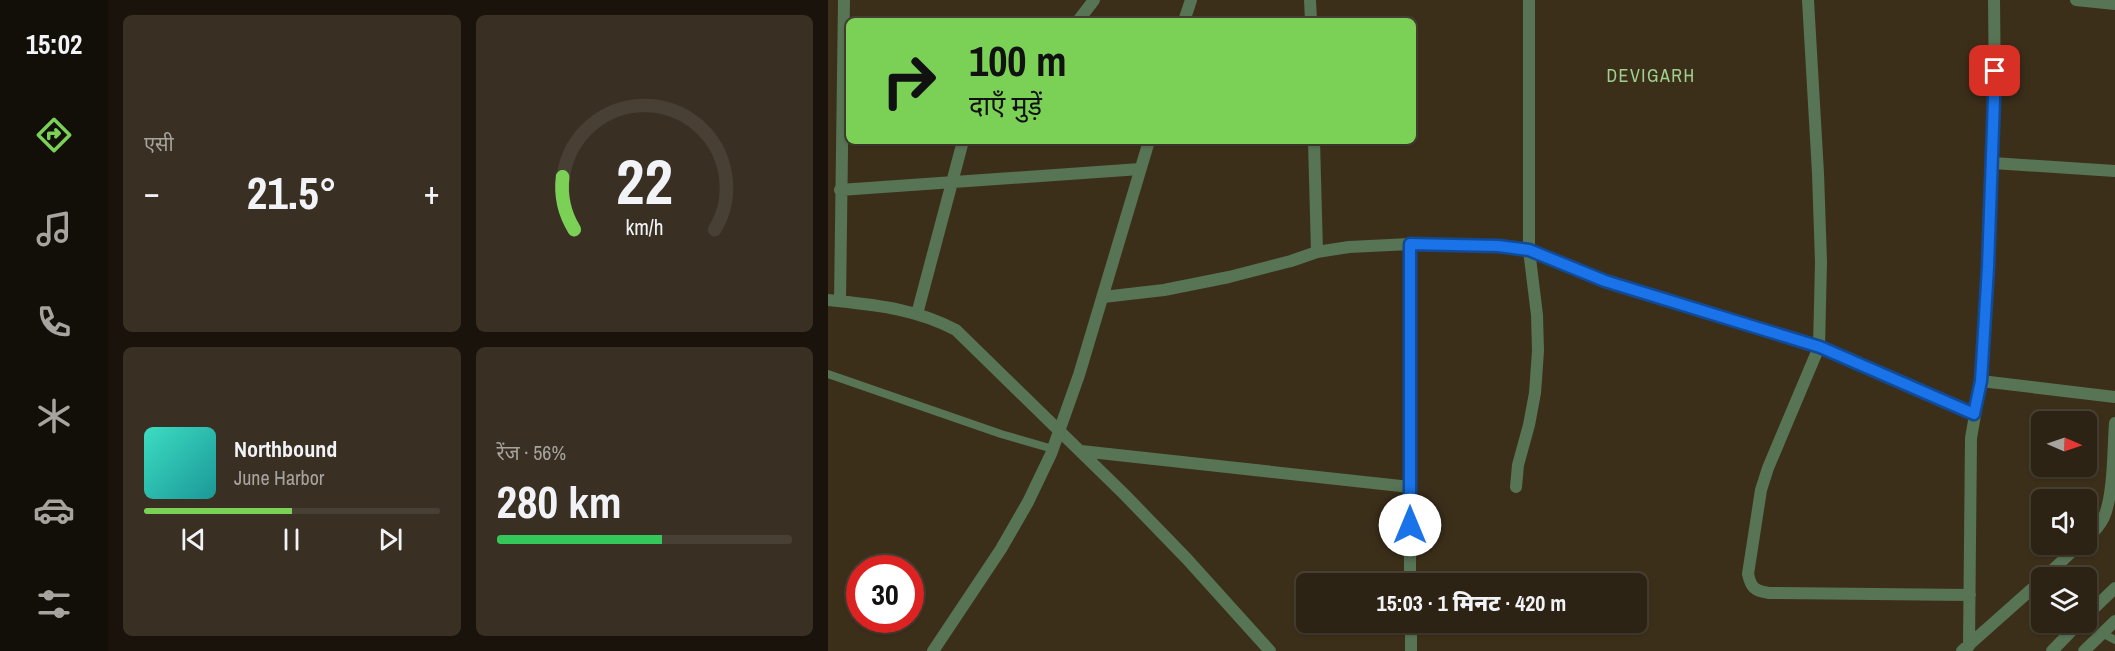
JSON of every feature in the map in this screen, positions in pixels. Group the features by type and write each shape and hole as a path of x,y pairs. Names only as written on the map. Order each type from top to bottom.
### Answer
{"street":[{"path":"844,0 840,190 834,300 881,305 935,318 956,330 1081,451 1187,560 1270,651"},
{"path":"1080,18 1094,0"},
{"path":"1185,18 1191,0"},
{"path":"1310,0 1311,18"},
{"path":"1516,488 1519,456 1529,425 1535,393 1538,351 1537,315 1529,250 1528,0"},
{"path":"1808,0 1818,172 1821,262 1820,347 1768,468 1761,490 1748,574 1750,585 1756,591 1769,592 1970,595"},
{"path":"1967,649 1970,595 1971,438 1981,381 1993,163 1994,0"},
{"path":"2076,0 2115,4"},
{"path":"917,314 962,144"},
{"path":"933,651 1028,502 1053,449 1103,297 1148,144"},
{"path":"1314,144 1317,252"},
{"path":"1993,163 2115,171"},
{"path":"840,190 1140,169"},
{"path":"1410,244 1410,573"},
{"path":"1103,297 1164,290 1229,277 1317,252 1358,246 1410,244 1498,246 1529,250 1605,281 1820,347 1974,414"},
{"path":"1981,381 2115,397"},
{"path":"2097,530 2109,497 2115,423"},
{"path":"1081,451 1410,487"},
{"path":"2056,567 2068,555"},
{"path":"2097,605 2115,588"},
{"path":"1967,649 2031,590"},
{"path":"2084,651 2115,621"},
{"path":"1411,633 1411,651"},
{"path":"2052,651 2069,633"}],"lane":[{"path":"828,374 1001,434 1053,449"},
{"path":"2102,633 2115,640"}],"district":[{"name":"DEVIGARH","path":"1651,76"}],"route":[{"path":"1410,525 1410,244 1498,246 1529,250 1605,281 1820,347 1974,414 1981,381 1988,267 1995,71"}]}
